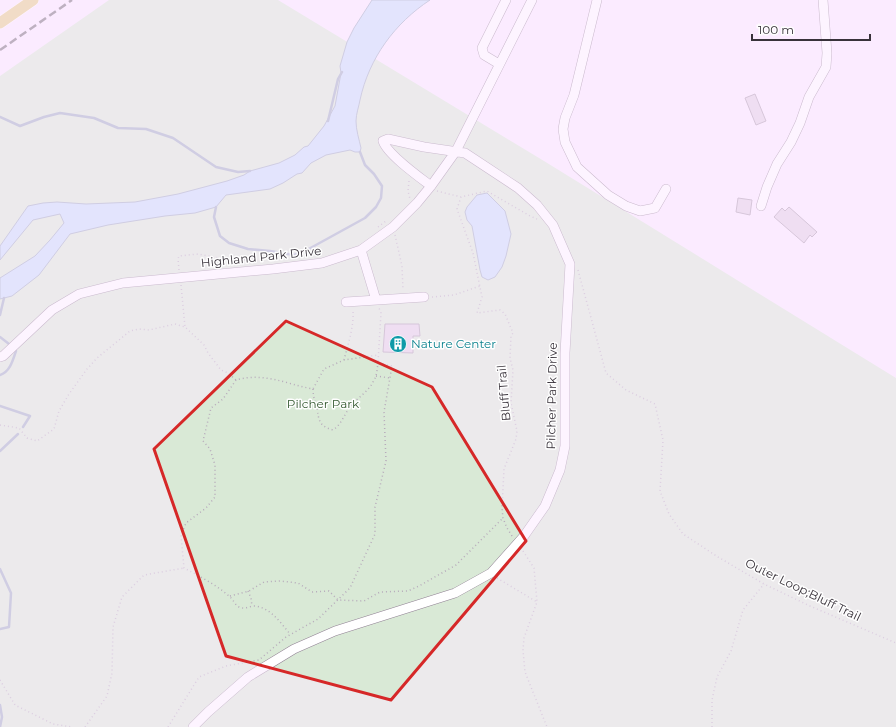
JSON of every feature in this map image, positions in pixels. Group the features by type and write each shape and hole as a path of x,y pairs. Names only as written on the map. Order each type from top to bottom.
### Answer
{"main road":[{"path":"0,23 33,0"}],"street":[{"path":"499,64 484,55 482,48 506,0"},
{"name":"Highland Park Drive","path":"0,357 3,356 52,310 79,294 123,282 180,278 322,263 361,250 390,223 412,207 432,189 456,151 532,0"},
{"path":"597,0 574,95 565,118 563,129 565,142 577,167 608,195 626,206 640,211 655,208 666,188"},
{"path":"761,206 777,164 795,134 809,97 826,67 827,53 823,0"},
{"name":"Pilcher Park Drive","path":"193,727 248,677 294,649 335,631 455,593 491,573 524,536 545,506 560,470 565,446 565,353 570,264 553,225 537,205 518,188 465,153 424,147 388,139 383,141 384,146 413,172"},
{"path":"413,172 432,189"},
{"path":"361,250 376,300"},
{"path":"346,302 424,297"}],"path":[{"path":"412,207 408,191 409,182 413,172"},
{"path":"432,189 461,197 487,192 530,216 553,225"},
{"path":"424,297 454,295 480,286 472,254 457,209 461,197"},
{"path":"376,228 390,223 402,266 403,299"},
{"path":"185,327 179,256 198,254 219,258 268,261"},
{"name":"Outer Loop;Bluff Trail","path":"577,267 606,373 626,390 655,404 663,440 660,491 670,514 683,534 764,584 810,606 896,643"},
{"name":"Bluff Trail","path":"480,286 482,297 477,313 500,310 505,314 513,333 511,336 510,358 513,370 512,403 517,431 516,439 504,469 502,489 503,518 507,528 534,568 537,602 524,638 523,650 525,672 547,727"},
{"path":"376,300 381,313 378,363 376,376 368,389 350,407 338,427 333,430 325,428 318,418 313,399 313,389 324,369 344,360 378,355"},
{"path":"344,360 354,318 353,311"},
{"path":"0,425 19,428 27,438 37,441 54,429 59,412 69,394 97,358 130,331 139,329 149,330 175,324 185,327 204,345 221,370 228,373 236,380"},
{"path":"168,727 199,677 226,666 259,660 291,634 318,619 350,588 375,534 375,507 386,461 384,412 392,366 378,363"},
{"path":"376,376 390,378"},
{"path":"184,568 181,535 183,529 186,523 206,508 215,497 215,465 210,450 203,441 211,408 223,399 236,380 245,377 275,379 313,389"},
{"path":"230,596 248,591 264,582 280,581 298,583 312,592 329,590 338,600 364,601 380,592 408,591 456,565 503,518"},
{"path":"85,727 107,696 112,673 113,627 122,597 144,575 184,568 210,582 230,596 239,607 245,609 252,606 263,607 271,613 291,634"},
{"path":"491,573 537,602"},
{"path":"712,727 712,700 717,677 731,651 743,610 764,584"},
{"path":"248,591 252,606"},
{"path":"0,680 15,705 54,724 72,727"}],"highlighted area":[{"path":"286,321 432,387 526,541 391,700 226,656 154,449"}],"green space":[{"name":"Pilcher Park","path":"109,0 278,0 544,161 896,378 896,727 0,727 0,76"}],"water":[{"path":"372,0 430,0 417,9 395,31 385,43 370,70 364,85 356,118 356,128 361,148 360,152 350,150 326,155 311,163 302,173 297,174 270,189 226,195 216,207 195,213 108,225 70,234 39,275 12,296 0,299 0,278 35,256 64,223 60,214 33,220 0,260 0,246 28,206 57,202 86,204 135,202 178,194 227,181 244,175 250,171 279,163 308,146 324,126 335,106 341,73 340,66 347,42"},
{"path":"487,193 505,211 511,234 502,267 495,277 488,280 482,277 472,226 467,220 465,212 467,207 477,195"}],"building":[{"path":"755,94 766,121 756,125 745,98"},
{"path":"738,198 752,200 750,215 736,212"},
{"path":"789,207 817,232 812,237 810,235 804,243 774,217 782,208 785,211"},
{"name":"Nature Center","path":"385,324 419,324 420,336 413,336 413,353 383,352"}],"waterway":[{"path":"328,121 338,79 342,72"},
{"path":"0,117 20,126 60,113 94,118 118,128 146,129 173,138 216,167 238,172 250,171"},
{"path":"216,207 214,217 220,236 229,243 248,249 294,255 305,251 365,218 376,207 381,198 382,186 374,174 365,165 360,152"},
{"path":"0,315 4,298"},
{"path":"0,337 9,344"},
{"path":"0,375 9,368 16,351"},
{"path":"0,406 30,416 23,427"},
{"path":"0,451 18,434"},
{"path":"0,569 11,593 9,627 0,629"},
{"path":"0,705 2,717 0,727"}],"railway":[{"path":"0,50 72,0"}],"place":[{"name":"Nature Center","path":"398,344"}]}
